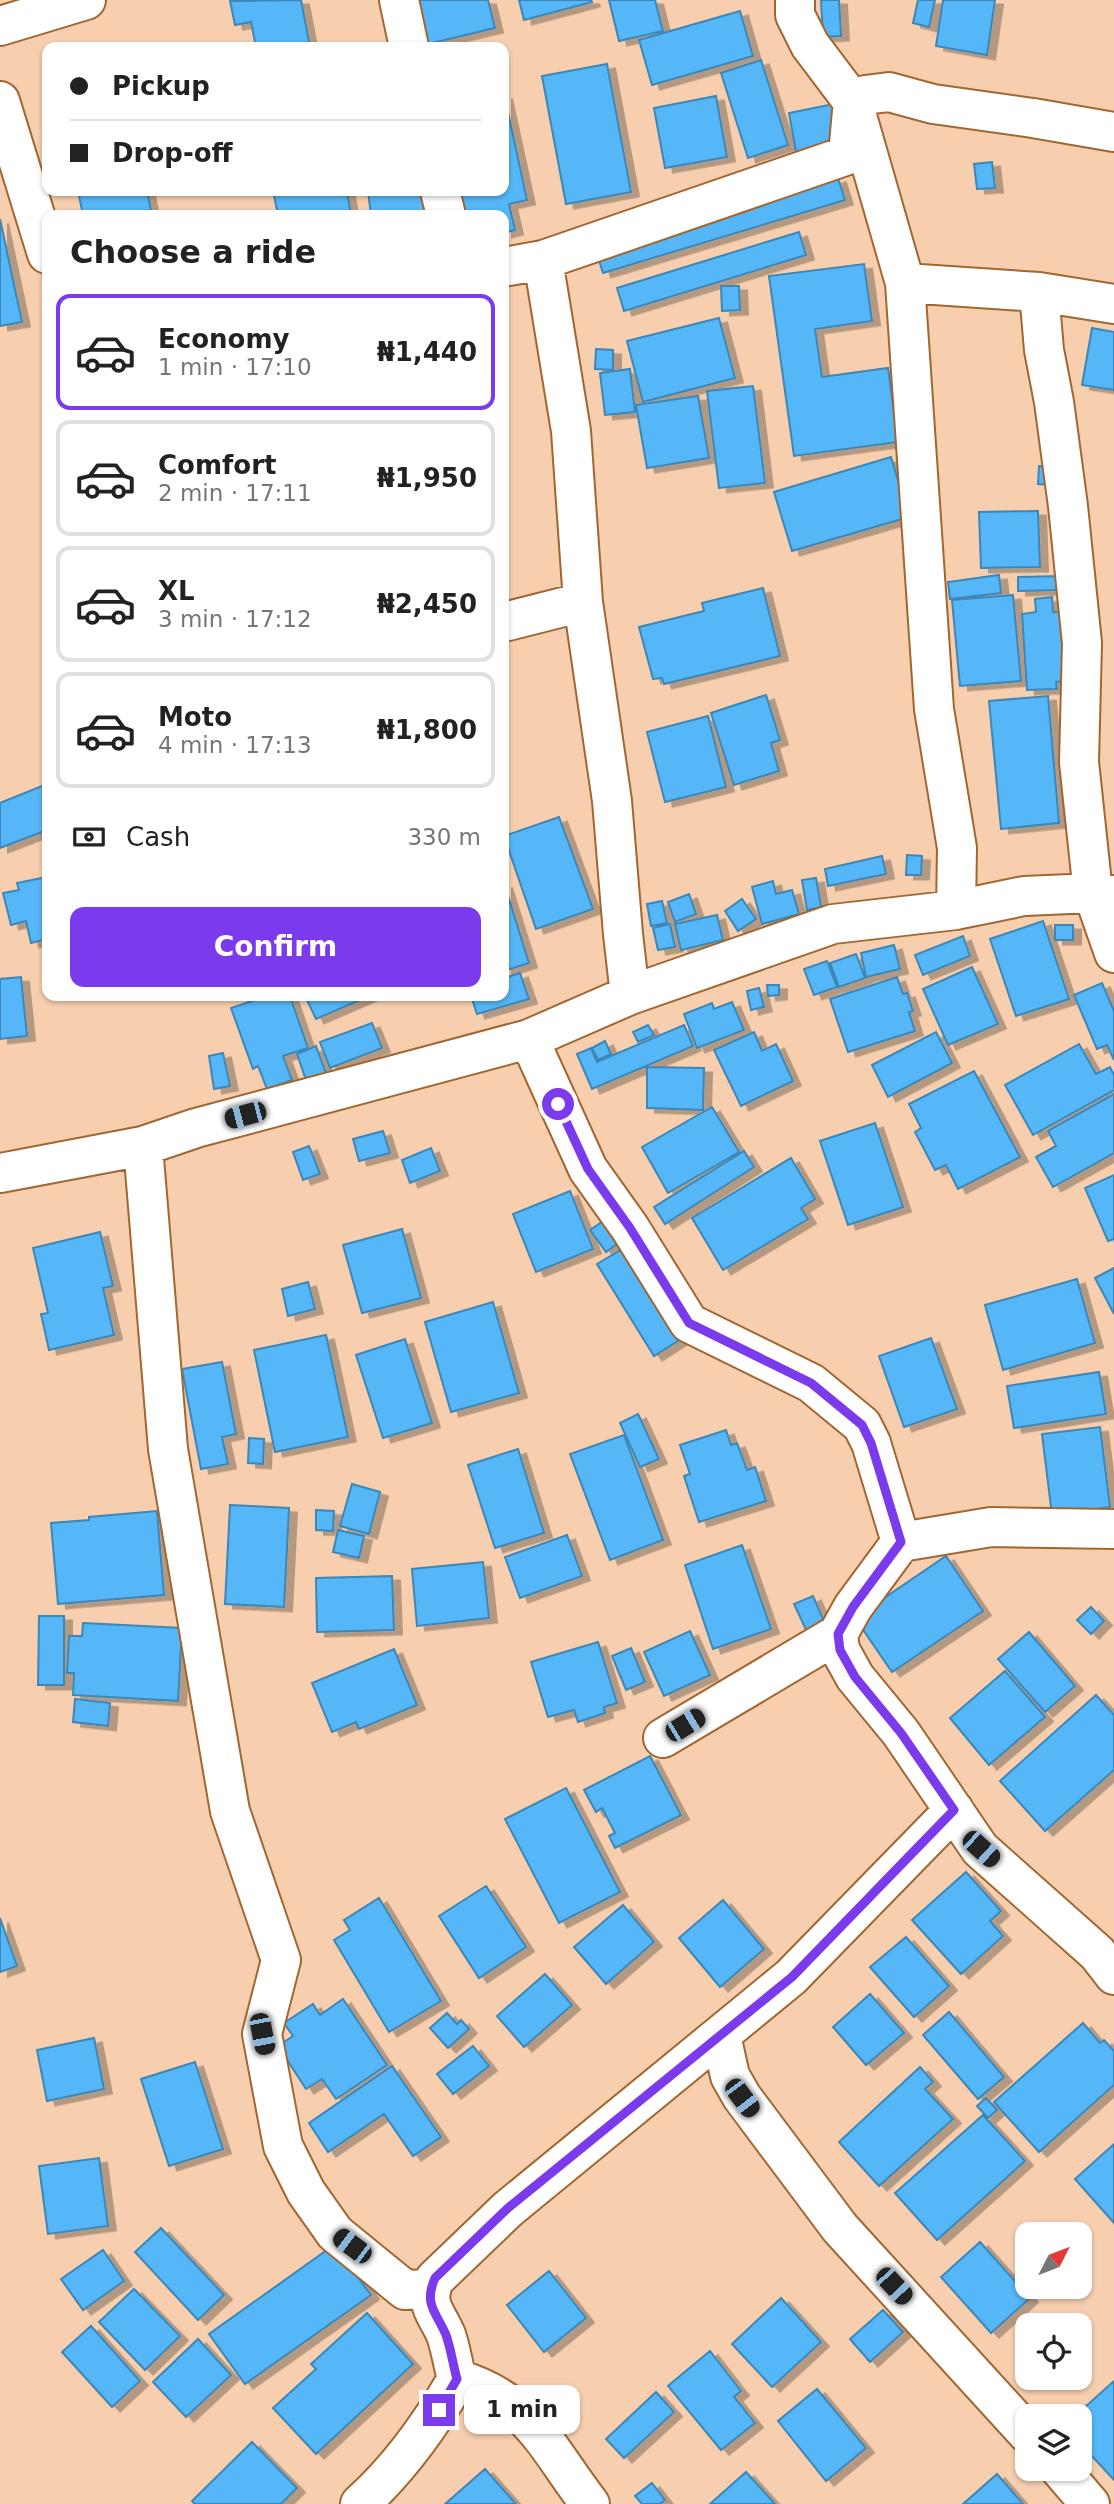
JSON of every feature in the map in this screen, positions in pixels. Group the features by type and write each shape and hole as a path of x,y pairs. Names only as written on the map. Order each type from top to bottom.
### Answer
{"street":[{"path":"0,26 86,0"},
{"path":"399,0 408,42"},
{"path":"784,5 853,102 905,283 934,709 957,848 956,910"},
{"path":"853,102 865,95 889,92 933,104 1114,132"},
{"path":"0,102 42,238"},
{"path":"509,266 543,260 848,155 853,102"},
{"path":"543,260 571,431 583,603 612,801 631,995"},
{"path":"905,283 1039,292 1114,304"},
{"path":"1039,292 1044,350 1068,506 1082,643 1080,762 1114,953"},
{"path":"509,621 583,603"},
{"path":"0,1173 143,1146 209,1125 529,1039 631,995 833,924 956,910 1024,896 1103,894"},
{"path":"529,1039 588,1169 630,1228 689,1323 811,1383 862,1425 871,1443 901,1542"},
{"path":"143,1146 168,1449 177,1503 230,1811 282,1960 262,2034 284,2146 306,2192 335,2233 405,2290 430,2289"},
{"path":"663,1738 838,1634 853,1607 901,1542 991,1527 1114,1529"},
{"path":"838,1634 840,1650 855,1677 901,1733 981,1849 1097,1953 1114,1975"},
{"path":"360,2504 383,2484 439,2410 457,2379 446,2335 431,2306 430,2289 435,2278 508,2208 792,1977 954,1810"},
{"path":"722,2035 730,2077 742,2098 841,2228 1015,2420"},
{"path":"457,2379 483,2387 514,2406 537,2430 590,2504"},
{"path":"1070,2481 1090,2504"}],"building":[{"path":"301,0 309,42 255,42 251,22 235,25 230,1"},
{"path":"413,0 488,0 495,28 437,42 423,42"},
{"path":"519,0 591,0 592,2 524,20"},
{"path":"609,0 655,0 663,31 619,41"},
{"path":"821,0 839,0 841,36 823,37"},
{"path":"918,0 935,0 929,27 913,23"},
{"path":"943,0 995,0 987,55 936,46"},
{"path":"740,11 753,56 652,85 639,40"},
{"path":"761,60 788,145 748,158 721,73"},
{"path":"607,64 631,192 566,204 542,76"},
{"path":"716,96 727,157 665,168 654,108"},
{"path":"834,104 842,143 796,152 789,113"},
{"path":"509,117 527,200 509,204 515,230 509,232 509,210 463,210 460,196 509,196"},
{"path":"992,162 995,188 977,189 974,164"},
{"path":"838,178 845,200 603,273 596,251"},
{"path":"79,196 148,196 151,210 82,210"},
{"path":"274,196 348,196 350,210 277,210"},
{"path":"369,196 433,196 435,210 370,210"},
{"path":"0,219 22,322 0,326"},
{"path":"799,232 806,255 624,311 617,288"},
{"path":"864,264 872,321 815,329 822,377 888,368 898,442 794,456 769,276"},
{"path":"721,286 739,286 740,310 722,311"},
{"path":"719,318 735,378 643,402 627,341"},
{"path":"1092,328 1114,332 1114,390 1082,385"},
{"path":"596,349 613,350 613,370 595,369"},
{"path":"630,369 635,412 605,415 600,373"},
{"path":"753,386 765,483 719,488 707,391"},
{"path":"698,396 709,458 647,468 636,405"},
{"path":"891,457 909,517 792,551 774,492"},
{"path":"1039,466 1052,466 1052,485 1038,484"},
{"path":"1038,511 1040,567 981,568 979,512"},
{"path":"999,575 1001,593 950,599 948,582"},
{"path":"1062,576 1062,590 1018,591 1018,577"},
{"path":"763,588 780,656 664,684 662,678 653,679 639,627 704,611 702,603"},
{"path":"1013,595 1021,681 960,686 952,600"},
{"path":"1052,597 1053,612 1064,612 1069,681 1056,682 1057,689 1027,690 1022,614 1036,612 1035,599"},
{"path":"766,695 780,740 771,743 779,771 734,785 711,713"},
{"path":"1048,696 1059,823 1001,829 989,701"},
{"path":"708,716 726,787 665,802 647,732"},
{"path":"42,786 42,832 0,848 0,803"},
{"path":"559,817 593,909 536,929 509,851 509,834"},
{"path":"907,855 922,856 921,875 906,875"},
{"path":"882,856 886,874 828,886 825,869"},
{"path":"42,878 42,940 31,943 26,921 11,925 3,893 19,890 17,883"},
{"path":"816,878 821,907 807,910 802,880"},
{"path":"773,881 776,894 792,890 799,914 762,924 752,887"},
{"path":"689,894 696,914 675,922 668,902"},
{"path":"509,899 529,963 509,969"},
{"path":"742,899 756,919 738,931 725,911"},
{"path":"662,901 667,923 651,926 647,904"},
{"path":"717,915 723,940 681,950 675,924"},
{"path":"1043,921 1069,999 1016,1016 990,939"},
{"path":"670,924 675,947 658,950 653,928"},
{"path":"1055,925 1073,925 1073,940 1055,940"},
{"path":"963,936 970,956 923,975 915,955"},
{"path":"894,945 900,969 866,977 861,953"},
{"path":"856,954 865,978 839,987 830,963"},
{"path":"827,961 837,987 814,995 804,969"},
{"path":"972,967 998,1024 948,1045 923,989"},
{"path":"520,973 529,999 477,1014 473,1001 509,1001 509,976"},
{"path":"21,977 27,1036 0,1039 0,979"},
{"path":"897,977 903,994 907,993 913,1011 909,1012 915,1031 848,1052 830,999"},
{"path":"1102,983 1114,1011 1114,1060 1107,1045 1097,1049 1074,995"},
{"path":"767,985 779,985 779,995 768,996"},
{"path":"759,988 764,1007 751,1010 747,991"},
{"path":"252,1001 292,1001 308,1048 283,1056 292,1080 267,1089 258,1066 253,1069 231,1008"},
{"path":"307,1001 357,1001 316,1019"},
{"path":"732,1002 744,1030 697,1048 684,1014 712,1003 714,1009"},
{"path":"372,1023 382,1048 330,1068 320,1042"},
{"path":"648,1025 654,1035 638,1042 633,1032"},
{"path":"684,1025 693,1046 592,1089 577,1054 591,1048 597,1062"},
{"path":"754,1032 762,1051 776,1044 793,1081 741,1106 714,1050"},
{"path":"936,1032 952,1063 888,1097 872,1065"},
{"path":"605,1041 611,1054 598,1060 592,1048"},
{"path":"1079,1044 1096,1074 1110,1067 1114,1075 1114,1090 1033,1135 1005,1085"},
{"path":"316,1046 326,1073 306,1080 297,1054"},
{"path":"223,1053 230,1086 214,1089 209,1056"},
{"path":"647,1067 704,1068 703,1110 647,1108"},
{"path":"974,1071 1020,1157 958,1189 946,1165 935,1170 915,1132 921,1128 909,1104"},
{"path":"1114,1094 1114,1153 1053,1187 1036,1157 1056,1146 1048,1131"},
{"path":"712,1107 739,1152 668,1193 642,1147"},
{"path":"875,1123 903,1207 848,1225 820,1141"},
{"path":"383,1131 390,1153 359,1161 353,1139"},
{"path":"309,1146 320,1174 303,1180 293,1152"},
{"path":"431,1148 440,1171 410,1183 402,1160"},
{"path":"744,1151 754,1167 665,1224 654,1207"},
{"path":"791,1158 815,1199 801,1208 808,1219 723,1270 692,1218"},
{"path":"1114,1175 1114,1239 1108,1241 1085,1188"},
{"path":"570,1191 593,1249 536,1272 513,1214"},
{"path":"602,1222 617,1244 606,1252 590,1230"},
{"path":"402,1229 421,1298 362,1313 343,1245"},
{"path":"100,1232 113,1286 103,1288 114,1335 49,1350 41,1314 48,1313 33,1248"},
{"path":"622,1249 678,1341 654,1356 597,1264"},
{"path":"1114,1268 1114,1314 1095,1278"},
{"path":"1077,1279 1095,1343 1003,1370 985,1305"},
{"path":"308,1282 315,1309 288,1316 282,1289"},
{"path":"493,1302 519,1393 451,1412 425,1322"},
{"path":"326,1335 348,1437 275,1452 254,1350"},
{"path":"931,1338 957,1409 904,1427 879,1356"},
{"path":"405,1339 432,1423 383,1438 356,1355"},
{"path":"222,1362 236,1434 222,1437 228,1464 201,1469 182,1369"},
{"path":"1099,1372 1106,1414 1014,1428 1007,1386"},
{"path":"638,1414 659,1459 640,1467 620,1423"},
{"path":"1100,1427 1110,1507 1052,1515 1042,1434"},
{"path":"726,1430 731,1445 737,1443 747,1470 755,1467 766,1501 699,1522 684,1476 690,1474 680,1445"},
{"path":"624,1435 663,1540 610,1560 570,1454"},
{"path":"249,1438 264,1439 263,1464 248,1463"},
{"path":"518,1449 544,1533 495,1548 468,1465"},
{"path":"352,1484 380,1492 369,1534 340,1526"},
{"path":"230,1505 289,1508 284,1607 225,1604"},
{"path":"316,1510 334,1511 333,1531 316,1530"},
{"path":"157,1511 164,1595 58,1604 51,1523"},
{"path":"338,1530 364,1536 359,1558 333,1552"},
{"path":"567,1535 582,1576 520,1598 505,1557"},
{"path":"742,1545 771,1629 713,1649 685,1565"},
{"path":"946,1556 983,1611 892,1672 855,1618"},
{"path":"483,1562 489,1618 417,1626 412,1569"},
{"path":"392,1576 394,1630 317,1632 316,1578"},
{"path":"813,1596 825,1624 807,1632 794,1604"},
{"path":"1091,1607 1104,1621 1091,1634 1077,1620"},
{"path":"39,1616 64,1616 64,1685 38,1685"},
{"path":"83,1623 182,1628 178,1701 73,1695 74,1673 67,1673 69,1636 82,1636"},
{"path":"690,1631 710,1675 664,1696 644,1652"},
{"path":"1029,1632 1075,1686 1045,1712 998,1659"},
{"path":"598,1642 617,1703 604,1707 605,1713 578,1722 574,1710 548,1717 531,1662"},
{"path":"631,1648 645,1682 626,1690 612,1656"},
{"path":"394,1649 417,1705 359,1729 356,1722 332,1732 312,1683"},
{"path":"1005,1671 1045,1717 989,1765 950,1718"},
{"path":"1096,1695 1114,1715 1114,1770 1045,1831 1000,1781"},
{"path":"75,1699 110,1703 108,1726 73,1722"},
{"path":"650,1756 681,1815 615,1848 609,1836 615,1833 602,1808 596,1812 584,1790"},
{"path":"566,1788 620,1892 559,1923 505,1819"},
{"path":"966,1872 1001,1911 990,1921 1003,1936 961,1974 912,1920"},
{"path":"486,1886 526,1947 479,1978 439,1916"},
{"path":"379,1898 441,2001 389,2032 334,1940 350,1930 344,1920"},
{"path":"723,1900 764,1949 720,1987 679,1938"},
{"path":"623,1905 654,1942 606,1984 574,1947"},
{"path":"0,1918 17,1966 0,1972"},
{"path":"906,1937 949,1986 914,2017 870,1967"},
{"path":"545,1974 572,2005 524,2047 497,2016"},
{"path":"870,1994 904,2033 866,2065 833,2027"},
{"path":"343,1999 387,2065 336,2099 322,2079 306,2089 278,2046 293,2036 284,2023 313,2004 320,2015"},
{"path":"949,2012 1004,2077 978,2099 923,2035"},
{"path":"447,2013 457,2024 461,2020 469,2029 448,2048 430,2028"},
{"path":"1083,2023 1100,2043 1104,2040 1114,2051 1114,2085 1039,2152 994,2102"},
{"path":"94,2038 104,2089 47,2101 37,2050"},
{"path":"473,2046 489,2066 453,2094 437,2074"},
{"path":"195,2062 223,2149 169,2166 141,2079"},
{"path":"392,2066 441,2137 413,2156 384,2114 328,2152 309,2123"},
{"path":"920,2067 933,2082 925,2089 953,2119 879,2186 839,2142"},
{"path":"986,2098 997,2110 988,2118 977,2106"},
{"path":"983,2115 1025,2161 937,2240 895,2193"},
{"path":"1114,2144 1114,2223 1075,2179"},
{"path":"99,2158 108,2226 48,2234 39,2166"},
{"path":"161,2228 224,2295 198,2320 135,2252"},
{"path":"980,2242 1015,2281 1015,2300 1028,2300 991,2333 941,2277"},
{"path":"334,2245 371,2295 245,2384 209,2334"},
{"path":"103,2250 124,2281 83,2310 61,2279"},
{"path":"549,2271 586,2318 544,2352 507,2305"},
{"path":"134,2289 180,2336 145,2370 99,2322"},
{"path":"781,2298 821,2342 772,2387 732,2344"},
{"path":"883,2310 903,2332 870,2362 850,2339"},
{"path":"367,2313 413,2364 316,2454 273,2408 316,2369 311,2364"},
{"path":"91,2326 140,2381 112,2407 62,2352"},
{"path":"198,2339 231,2375 186,2417 153,2382"},
{"path":"710,2351 741,2391 734,2397 755,2423 721,2450 668,2386"},
{"path":"1114,2381 1114,2480 1092,2456 1092,2404 1088,2404"},
{"path":"817,2389 866,2448 826,2481 778,2421"},
{"path":"656,2392 674,2412 624,2458 606,2439"},
{"path":"252,2442 297,2488 281,2504 195,2504 192,2501"},
{"path":"485,2469 516,2504 445,2504"},
{"path":"746,2472 775,2504 710,2504"},
{"path":"997,2474 1023,2504 963,2504"},
{"path":"652,2483 665,2500 660,2504 642,2504 635,2496"}],"route":[{"path":"439,2410 457,2379 446,2335 431,2306 430,2289 435,2278 508,2208 792,1977 954,1810 901,1733 855,1677 840,1650 838,1634 853,1607 901,1542 871,1443 862,1425 811,1383 689,1323 630,1228 588,1169 558,1104"}]}
